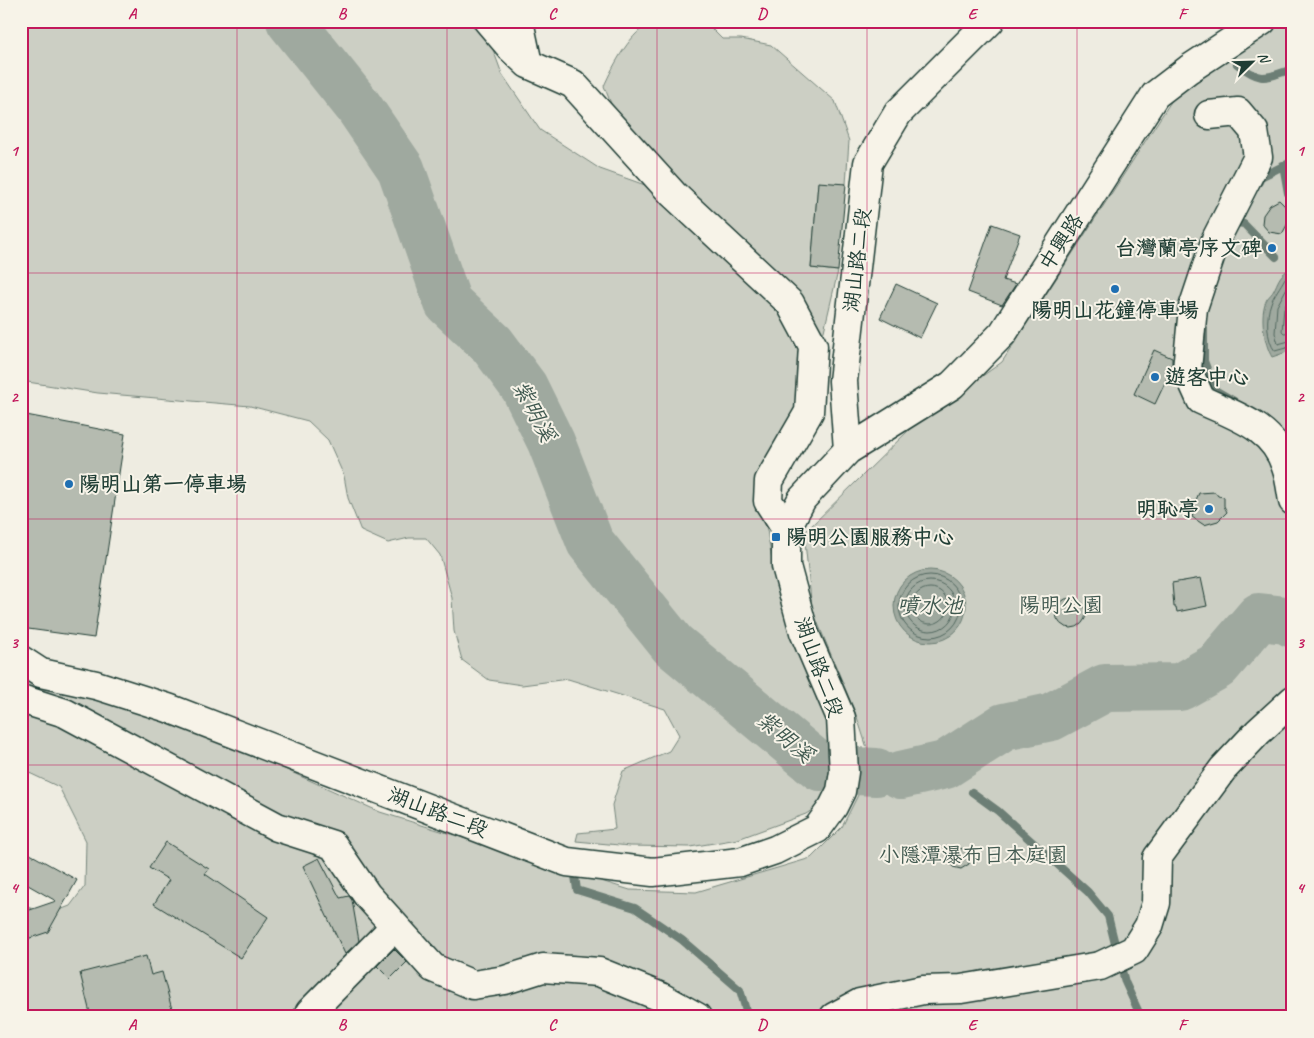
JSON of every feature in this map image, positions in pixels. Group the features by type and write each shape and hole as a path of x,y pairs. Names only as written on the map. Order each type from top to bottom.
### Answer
{"street":[{"path":"488,21 511,48 528,64 573,84 673,194 790,303 813,346 809,412 770,481 768,501 786,530"},
{"path":"519,21 528,64"},
{"name":"湖山路二段","path":"28,670 96,685 168,708 567,862 653,872 740,862 775,850 817,829 837,799 844,772 841,718 804,632 786,566 786,530 802,499 848,450 843,381 868,162 898,113 990,21"},
{"name":"中興路","path":"848,450 952,385 997,339 1155,95 1189,69 1262,21"},
{"path":"1209,114 1238,112 1254,131 1258,157 1216,239 1193,308 1187,369 1201,400 1266,432 1286,467 1293,501"},
{"path":"21,699 65,713 117,743 277,827 333,846 367,895 433,968 473,985 505,980 542,968 599,972 660,997 697,1017"},
{"path":"834,1017 860,1003 923,990 961,989 1100,966 1134,950 1150,926 1156,904 1157,858 1223,769 1258,732 1293,700"},
{"path":"306,1015 394,927"}],"green space":[{"path":"671,20 704,21 722,39 741,39 771,45 835,101 849,141 846,184 818,183 811,268 838,271 824,331 803,382 801,410 761,512 767,530 775,578 831,727 830,784 818,806 806,814 738,839 690,847 630,846 576,841 578,833 615,829 612,805 623,771 669,751 679,735 665,709 568,679 522,685 489,680 462,660 454,631 452,598 440,555 426,538 409,538 388,543 361,531 348,498 344,476 328,440 308,421 250,406 98,393 21,381 21,21 496,21 491,44 502,74 540,130 600,169 645,185 664,167 649,146 612,106 604,86 630,40 645,26 653,22"},
{"name":"陽明公園","path":"1278,21 1293,21 1293,1017 21,1017 21,905 49,914 70,906 85,886 86,841 59,787 21,769 21,674 200,731 380,812 630,890 696,892 811,858 842,827 862,787 869,754 857,717 812,609 804,533 914,425 1002,362 1174,97"}],"water":[{"path":"1287,271 1293,274 1293,350 1272,357 1265,337 1263,312 1267,299 1280,277"},
{"name":"噴水池","path":"937,570 956,580 964,592 966,606 964,620 956,632 944,640 923,642 904,632 896,620 894,599 904,580 916,572"}],"building":[{"path":"818,182 846,184 838,271 811,268"},
{"path":"1279,200 1293,214 1282,234 1269,232 1262,224 1263,215 1270,205"},
{"path":"992,224 1020,234 1003,280 1016,284 1002,305 968,292"},
{"path":"896,284 937,303 920,338 880,318"},
{"name":"遊客中心","path":"1154,350 1172,358 1172,368 1155,404 1134,394"},
{"name":"陽明山第一停車場","path":"21,414 125,434 94,638 21,628"},
{"name":"明恥亭","path":"1215,492 1218,496 1224,497 1224,506 1227,512 1218,521 1204,525 1192,517 1194,511 1190,504 1196,500 1199,493"},
{"path":"1201,578 1207,606 1177,612 1176,607 1174,607 1172,583"},
{"path":"1071,598 1082,602 1086,613 1082,624 1071,628 1060,624 1056,613 1060,602"},
{"path":"166,842 209,869 205,874 268,917 241,958 154,904 169,880 149,868"},
{"path":"957,848 970,850 969,864 961,869 953,867 949,861 950,853"},
{"path":"21,849 77,880 48,932 21,941 21,913 56,901 21,881"},
{"path":"319,858 340,898 349,896 352,900 359,941 345,954 303,866"},
{"path":"394,949 407,962 390,979 377,966"},
{"path":"146,956 151,975 162,972 174,1017 91,1017 80,973"}],"waterway":[{"name":"紫明溪","path":"290,21 358,106 401,169 448,303 492,344 524,387 551,442 590,542 673,645 820,767"},
{"path":"1237,64 1253,74 1264,77 1293,69"},
{"path":"1259,182 1261,177 1293,161"},
{"path":"1283,165 1288,193"},
{"path":"1241,216 1237,223 1244,224 1276,257"},
{"path":"1204,328 1204,361 1215,390 1234,401"},
{"name":"紫明溪","path":"901,775 945,765 1004,727 1051,717 1105,688 1180,687 1217,666 1259,617 1286,620 1293,624"},
{"name":"紫明溪","path":"945,765 950,770"},
{"name":"紫明溪","path":"857,771 876,772"},
{"path":"972,792 998,811 1088,892 1108,916 1117,952"},
{"path":"575,876 577,890 635,908 682,940 740,990 748,1017"},
{"path":"1120,963 1125,982 1141,1017"}],"place":[{"name":"台灣蘭亭序文碑","path":"1272,248"},
{"name":"陽明山花鐘停車場","path":"1115,289"},
{"name":"遊客中心","path":"1155,377"},
{"name":"陽明山第一停車場","path":"69,484"},
{"name":"明恥亭","path":"1209,509"},
{"name":"陽明公園服務中心","path":"776,537"}],"park label":[{"name":"小隱潭瀑布日本庭園","path":"973,855"}]}
